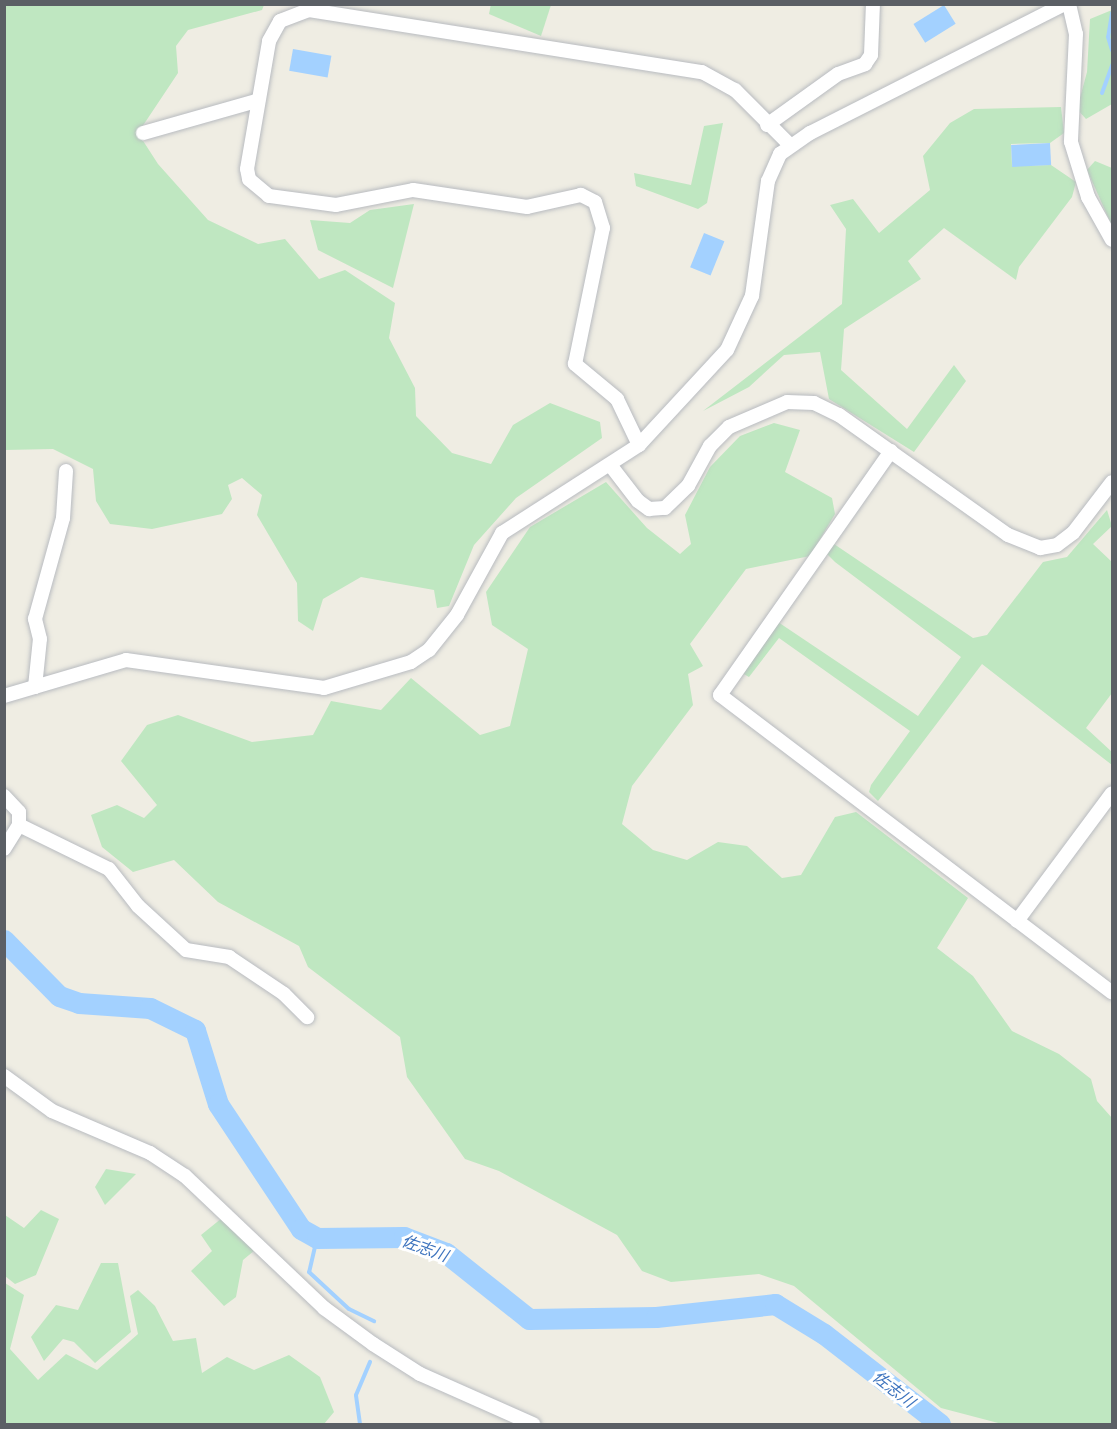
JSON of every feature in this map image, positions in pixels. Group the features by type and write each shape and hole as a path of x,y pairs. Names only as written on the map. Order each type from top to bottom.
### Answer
{"street":[{"path":"767,125 838,74 865,64 871,56 873,4"},
{"path":"4,696 105,664 146,660 324,688 411,662 443,635 502,533 611,466 639,445 741,328 752,296 768,181 773,164 790,145 1064,4"},
{"path":"1069,4 1076,25 1071,142 1088,197 1113,240"},
{"path":"639,445 617,399 575,364 603,228 595,202 581,195 527,207 413,190 336,205 269,195 249,179 256,101 269,41 280,21 309,10 702,72 735,90 767,125 790,145"},
{"path":"143,133 256,101"},
{"path":"611,466 638,501 649,509 665,508 688,486 710,446 729,427 787,402 814,403 891,451 1008,535 1040,548 1057,545 1106,504 1113,482"},
{"path":"891,451 720,695 1113,993"},
{"path":"35,687 40,639 35,619 63,518 66,471"},
{"path":"1017,921 1113,793"},
{"path":"4,796 19,812 19,825 4,849"},
{"path":"19,825 109,869 138,906 186,950 229,957 284,994 307,1017"},
{"path":"4,1076 52,1111 150,1153 185,1176 324,1308 373,1344 420,1374 532,1424"}],"green space":[{"path":"491,4 551,5 541,36 489,14"},
{"path":"4,5 264,5 262,10 188,30 176,46 178,73 138,133 158,164 208,220 258,244 285,239 319,279 345,270 395,303 389,338 415,388 416,416 452,453 491,464 513,425 550,403 600,422 602,438 516,498 474,545 449,606 437,608 434,590 361,577 323,599 313,631 298,621 297,583 257,515 262,495 242,478 228,485 232,499 222,514 152,529 110,524 96,501 93,469 53,449 5,450"},
{"path":"1112,10 1112,104 1086,119 1077,109 1087,72 1090,19"},
{"path":"1061,107 1064,133 1050,143 1011,144 1012,166 1051,165 1076,182 1072,197 1019,267 1016,280 944,228 908,261 921,279 844,329 841,370 907,429 954,365 966,381 914,452 829,399 820,352 784,355 749,387 703,411 842,304 846,229 830,205 853,199 879,233 930,190 923,156 950,123 974,109"},
{"path":"723,123 707,203 698,209 636,186 634,173 691,185 704,126"},
{"path":"1095,161 1112,168 1112,226 1087,170"},
{"path":"414,204 393,288 318,250 310,220 350,223 370,210"},
{"path":"774,423 800,430 785,472 832,498 835,514 810,556 746,569 690,644 703,666 688,674 693,705 632,786 622,824 653,850 687,860 718,842 747,846 782,878 801,875 835,817 856,812 968,898 937,948 973,976 1012,1031 1059,1054 1091,1079 1097,1101 1112,1118 1112,1424 1002,1424 941,1408 794,1286 759,1274 671,1282 642,1271 617,1235 499,1171 465,1159 407,1077 400,1037 308,967 299,946 218,902 174,860 133,872 102,847 91,815 117,805 144,818 157,805 121,761 147,725 178,715 252,742 313,735 331,701 381,710 411,678 480,735 510,726 528,649 492,625 486,592 530,527 606,482 647,528 680,554 691,544 685,515 710,467 740,436"},
{"path":"1107,510 1112,526 1093,544 1112,562 1112,693 1086,728 1112,752 1112,765 982,664 878,801 869,792 871,785 910,731 779,638 749,677 740,672 778,622 918,716 961,657 835,562 827,554 834,544 973,638 987,635 1043,562 1067,557"},
{"path":"106,1169 136,1174 105,1205 95,1187"},
{"path":"41,1210 59,1219 36,1275 15,1284 5,1276 5,1215 24,1228"},
{"path":"222,1218 255,1250 243,1260 236,1297 224,1306 191,1271 212,1251 201,1235"},
{"path":"101,1263 118,1263 131,1332 95,1363 74,1342 63,1339 44,1361 31,1337 56,1305 78,1310"},
{"path":"5,1283 24,1295 10,1349 38,1380 66,1354 97,1370 138,1334 130,1296 138,1290 155,1306 173,1341 196,1338 202,1373 227,1357 254,1370 289,1355 320,1377 334,1412 324,1424 5,1424"}],"water":[{"path":"944,5 956,24 925,43 913,24"},
{"path":"293,49 331,56 328,77 289,71"},
{"path":"1050,143 1051,165 1012,167 1011,145"},
{"path":"704,233 724,241 711,276 690,267"}],"waterway":[{"path":"1112,13 1108,37 1112,50"},
{"path":"1102,93 1112,65"},
{"name":"佐志川","path":"4,940 59,996 79,1003 150,1008 195,1030 218,1104 301,1229 317,1238 404,1237 446,1253 529,1319 656,1317 775,1304 824,1334 940,1424"},
{"path":"317,1238 309,1272 349,1309 374,1321"},
{"path":"360,1424 356,1395 370,1362"}]}
